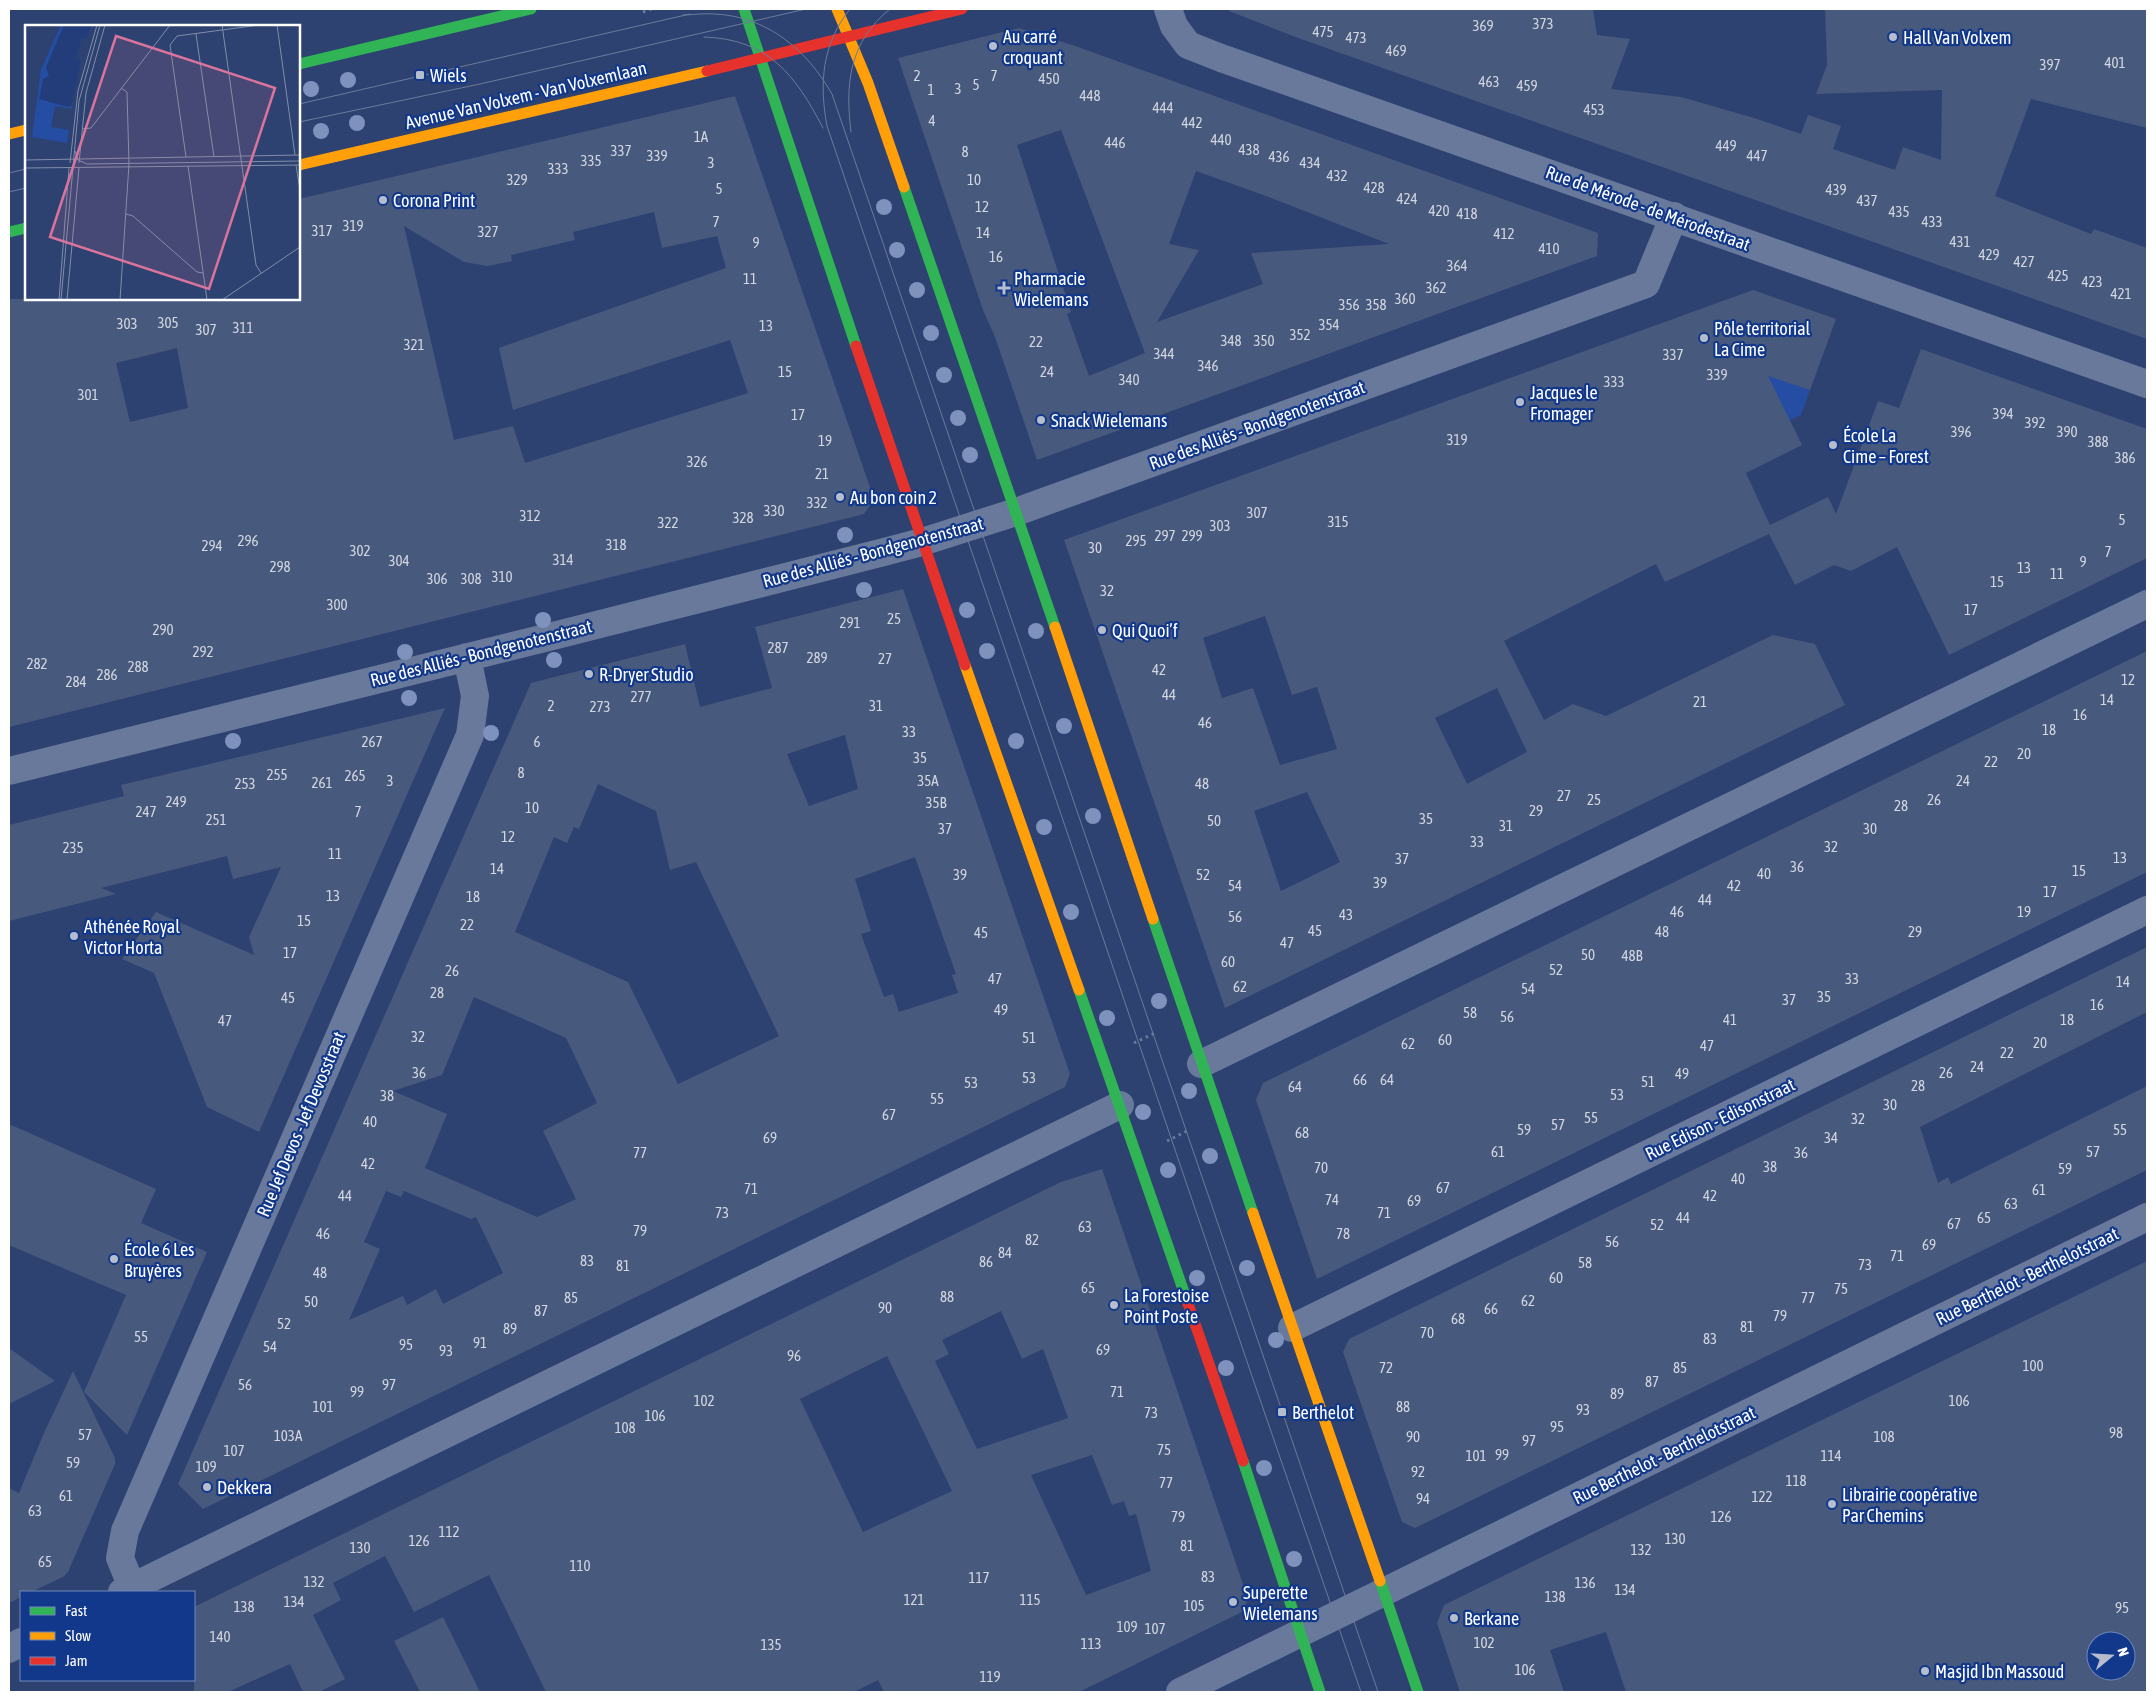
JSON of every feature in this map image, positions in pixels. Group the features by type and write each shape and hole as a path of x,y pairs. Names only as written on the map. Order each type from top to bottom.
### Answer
{"main road":[{"path":"300,64 531,9"},
{"path":"744,9 922,542 1104,1058 1222,1399 1320,1692"},
{"path":"836,9 846,36 868,83 1016,512 1201,1064 1418,1692"},
{"name":"Avenue Van Volxem - Van Volxemlaan","path":"300,165 962,9"},
{"path":"9,134 25,130"},
{"path":"9,232 25,228"}],"street":[{"name":"Rue de Mérode - de Mérodestraat","path":"1168,9 1174,26 1188,45 2147,384"},
{"name":"Rue des Alliés - Bondgenotenstraat","path":"9,771 922,542 1016,512 1646,284 1674,216"},
{"path":"1201,1064 2147,604"},
{"name":"Rue Jef Devos - Jef Devosstraat","path":"127,1590 120,1558 125,1531 470,735 475,696 467,657"},
{"name":"Rue Edison - Edisonstraat","path":"1292,1328 2147,910"},
{"path":"127,1590 1120,1105"},
{"name":"Rue Berthelot - Berthelotstraat","path":"1180,1692 2147,1217"},
{"path":"9,1649 20,1643"}],"path":[{"path":"643,12 652,9"},
{"path":"1104,1058 1186,1019"},
{"path":"1137,1155 1219,1116"}],"shaded area":[{"path":"1747,368 1810,390 1801,415 1755,437"}],"building":[{"path":"1229,9 1593,9 1597,35 1630,39 1611,89 1681,97 1801,134 1808,115 1841,126 1833,149 1895,170 1903,147 1941,160 1942,90 1816,94 1827,65 1825,9 2147,9 2147,128 2031,99 1995,196 2091,234 2094,229 2147,248 2147,339 1301,39 1229,11"},
{"path":"1019,28 1075,46 1598,233 1597,256 1037,460 995,337 983,310 898,58","holes":["1061,130 1145,353 1089,376 1067,314 1071,312 1017,145","1196,171 1266,196 1389,244 1251,253 1263,284 1157,322 1199,250 1169,244"]},
{"path":"735,96 874,499 864,514 9,727 9,299 300,300 300,199","holes":["654,212 662,248 717,236 726,268 499,348 513,410 730,340 748,393 525,463 513,426 454,440 404,226 464,262 488,266 512,261 511,255 575,240 573,232","177,348 188,408 130,422 116,363"]},
{"path":"1753,290 1836,319 1810,390 1768,376 1802,445 1746,473 1770,525 1828,497 1836,514 1878,401 1899,408 1921,349 2147,429 2147,558 1949,655 1897,547 1851,571 1834,565 1795,585 1769,534 1665,582 1656,564 1504,641 1544,720 1573,704 1606,716 1773,635 1815,644 1845,705 1225,1008 1064,540","holes":["1265,616 1292,695 1317,687 1337,749 1280,765 1253,688 1222,698 1203,638","1497,688 1527,752 1467,784 1435,718","1307,792 1340,862 1281,891 1254,811"]},
{"path":"903,589 1070,1074 1065,1087 203,1509 178,1484 531,683 685,644 700,707 772,688 755,627","holes":["845,735 858,789 809,806 787,754","598,784 656,811 670,870 696,862 779,1036 678,1084 628,982 515,932 554,837 567,843 574,827 579,829","915,857 956,974 952,975 958,993 899,1012 893,994 884,997 861,934 871,931 855,879","474,997 566,1038 597,1103 543,1131 576,1199 537,1217 425,1168 447,1114 393,1091 442,1075","386,1191 401,1197 404,1191 471,1219 476,1217 503,1273 443,1304 436,1289 407,1305 403,1296 349,1320 380,1249 364,1242"]},
{"path":"2147,651 2147,872 1317,1279 1256,1100 1263,1083"},
{"path":"445,708 259,1132 207,1107 154,973 122,959 156,912 254,955 249,937 281,867 233,879 227,856 101,888 116,894 9,921 9,825 124,796 121,785"},
{"path":"2147,947 2147,1012 1920,1127 1938,1183 1948,1177 1951,1184 2147,1086 2147,1170 1415,1528 1402,1522 1343,1352 1349,1339"},
{"path":"9,1124 156,1189 141,1223 207,1252 127,1435 84,1392 126,1295 9,1245"},
{"path":"1102,1169 1248,1599 1242,1612 1079,1692 884,1692 878,1680 854,1692 546,1692 489,1575 414,1612 385,1556 333,1583 341,1600 313,1615 345,1679 319,1692 303,1692 290,1664 228,1692 194,1692 195,1607 1061,1182","holes":["1001,1311 1022,1359 1043,1349 1068,1418 977,1449 935,1361 949,1354 942,1340","887,1356 952,1491 863,1532 800,1399","1092,1455 1112,1505 1124,1501 1129,1516 1136,1514 1151,1571 1086,1595 1031,1475"]},
{"path":"2147,1261 2147,1692 1626,1692 1606,1632 1550,1650 1564,1692 1460,1692 1437,1623 1444,1605"},
{"path":"9,1348 55,1381 9,1404"},
{"path":"73,1371 115,1458 115,1464 68,1572 63,1577 33,1591 20,1591 20,1598 9,1603 9,1488 19,1493"},
{"path":"443,1617 480,1692 420,1692 394,1641"}],"tram line":[{"path":"300,122 480,84 806,9"},
{"path":"850,9 833,36 825,64 823,94 827,126 1361,1692"},
{"path":"851,132 849,97 853,65 866,35 890,9"},
{"path":"300,104 690,14"},
{"path":"683,15 710,14 733,16 751,21 768,29 784,38 798,50 822,78 832,94 1378,1692"},
{"path":"704,37 727,39 746,45 763,53 778,64 802,92 823,128"},
{"path":"9,173 25,169"},
{"path":"9,192 25,188"}],"traffic: fast":[{"path":"300,64 531,9"},
{"path":"744,9 856,346"},
{"path":"904,187 1055,627"},
{"path":"9,232 25,228"},
{"path":"1153,919 1253,1213"},
{"path":"1079,990 1186,1298"},
{"path":"1243,1461 1320,1692"},
{"path":"1380,1581 1418,1692"}],"traffic: slow":[{"path":"837,9 868,83 904,187"},
{"path":"300,165 707,71"},
{"path":"9,134 25,130"},
{"path":"1055,627 1153,919"},
{"path":"965,665 1079,990"},
{"path":"1253,1213 1380,1581"}],"traffic: jam":[{"path":"707,71 962,9"},
{"path":"856,346 965,665"},
{"path":"1186,1298 1243,1461"}],"place":[{"name":"Hall Van Volxem","path":"1893,37"},
{"name":"Au carré croquant","path":"993,46"},
{"name":"Wiels","path":"420,75"},
{"name":"Corona Print","path":"383,200"},
{"name":"Pharmacie Wielemans","path":"1004,288"},
{"name":"Pôle territorial La Cime","path":"1704,338"},
{"name":"Jacques le Fromager","path":"1520,402"},
{"name":"Snack Wielemans","path":"1041,420"},
{"name":"École La Cime – Forest","path":"1833,445"},
{"name":"Au bon coin 2","path":"840,497"},
{"name":"Qui Quoi’f","path":"1102,630"},
{"name":"R-Dryer Studio","path":"589,674"},
{"name":"Athénée Royal Victor Horta","path":"74,936"},
{"name":"École 6 Les Bruyères","path":"114,1259"},
{"name":"La Forestoise Point Poste","path":"1114,1305"},
{"name":"Berthelot","path":"1282,1412"},
{"name":"Dekkera","path":"207,1487"},
{"name":"Librairie coopérative Par Chemins","path":"1832,1504"},
{"name":"Superette Wielemans","path":"1233,1602"},
{"name":"Berkane","path":"1454,1618"},
{"name":"Masjid Ibn Massoud","path":"1925,1671"}]}
